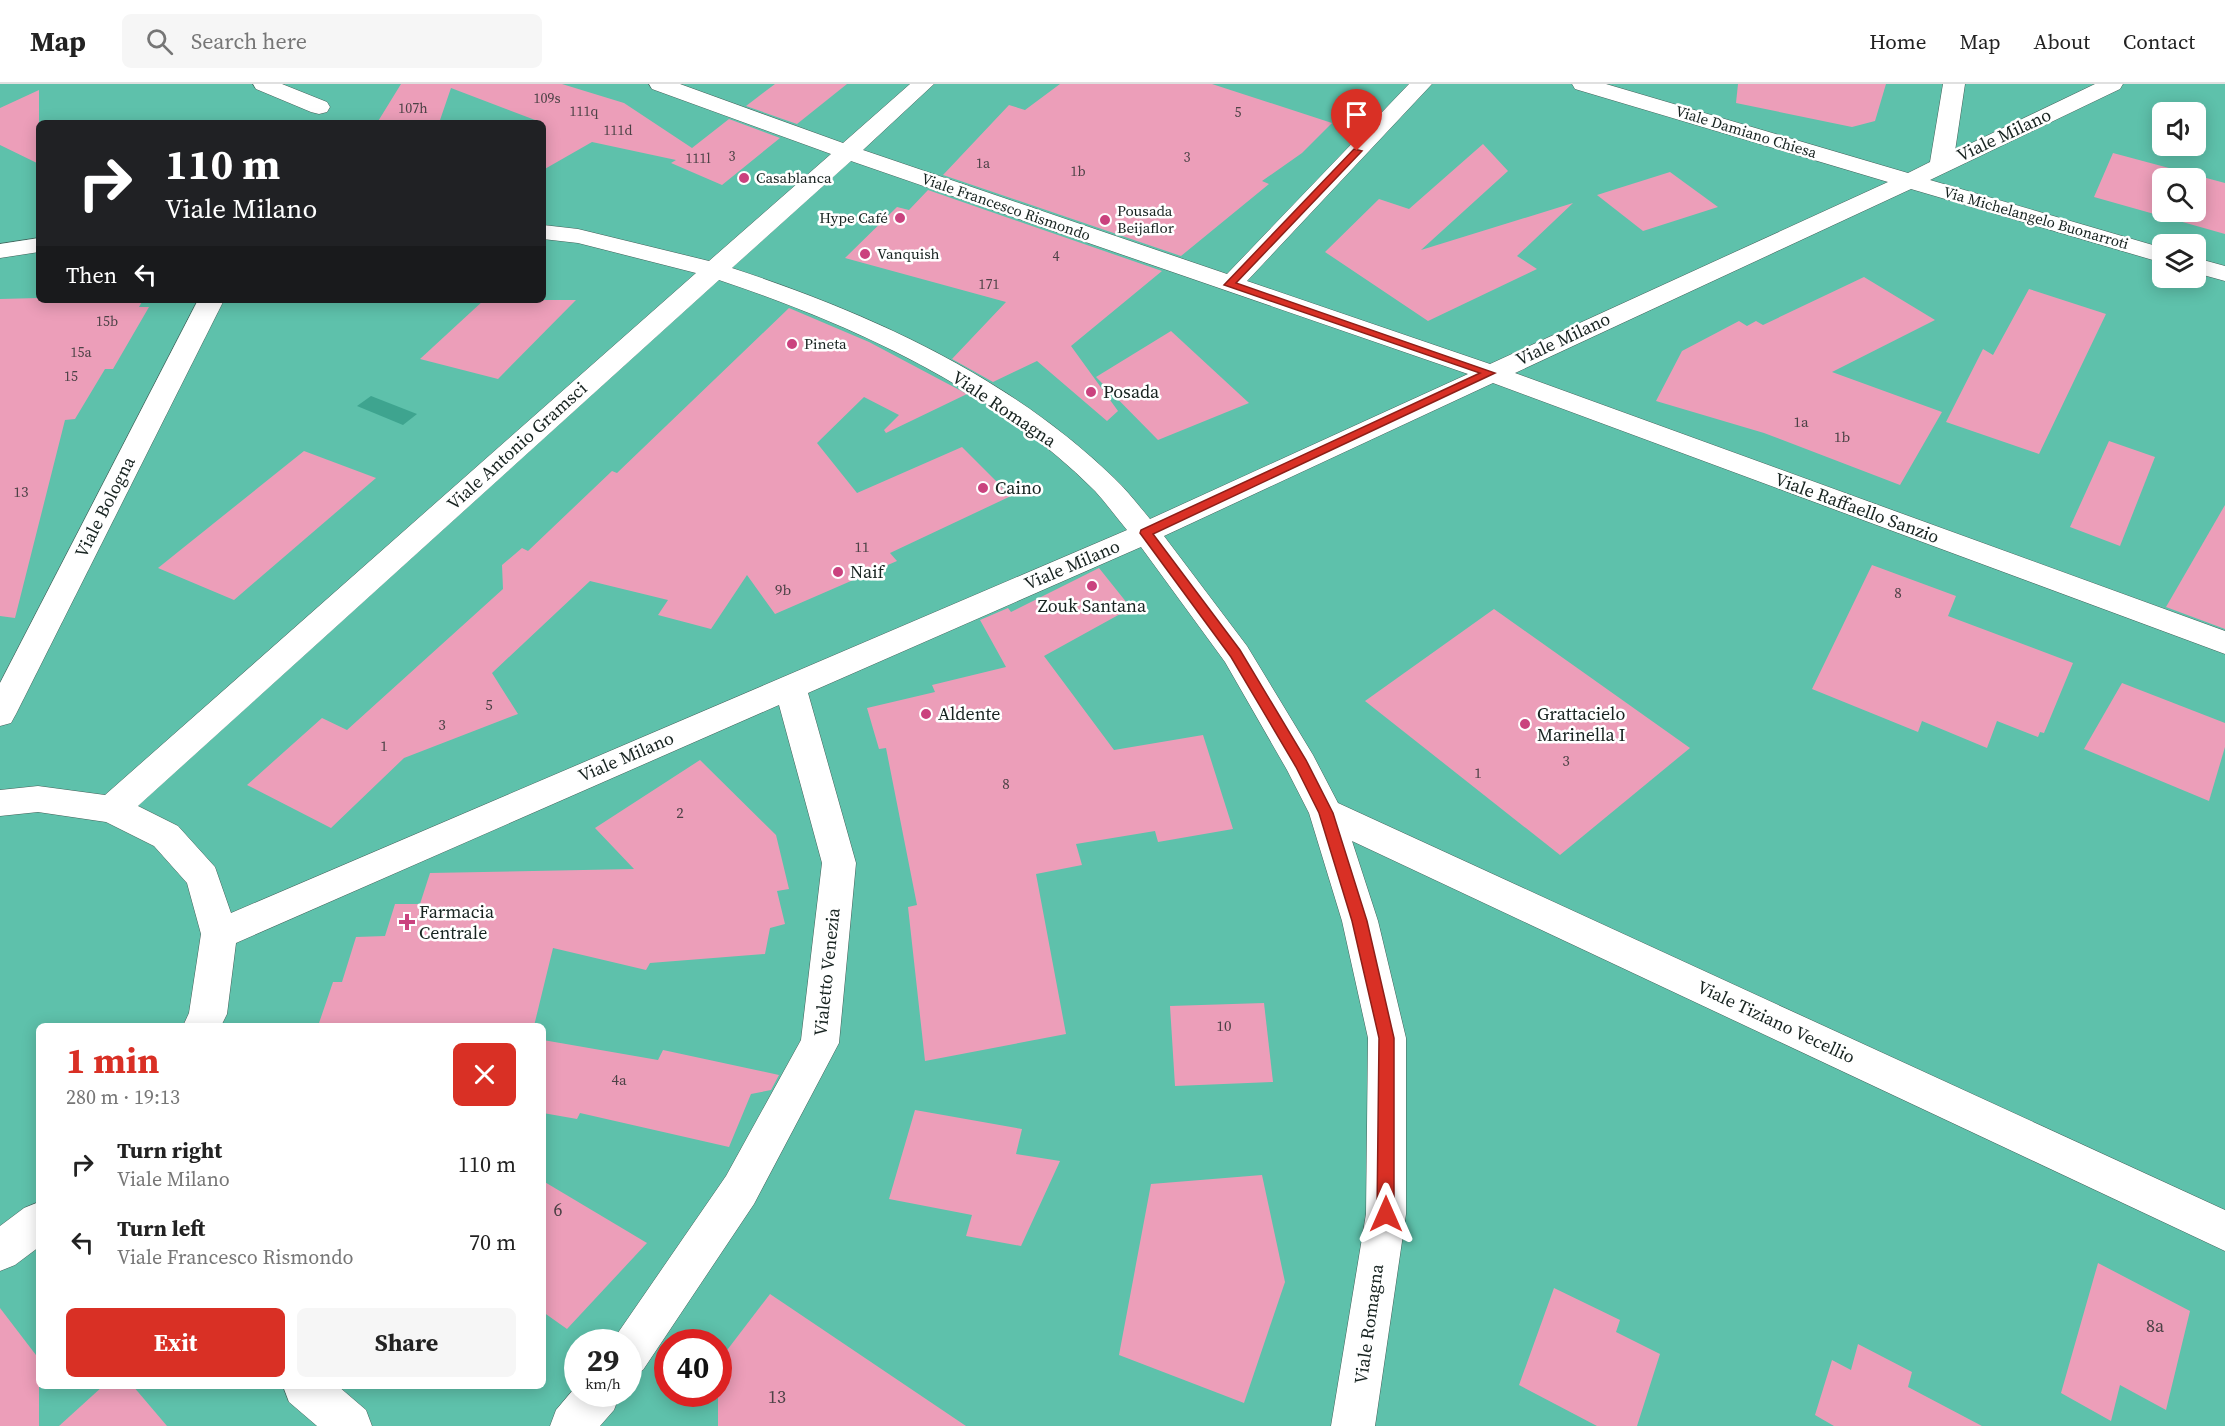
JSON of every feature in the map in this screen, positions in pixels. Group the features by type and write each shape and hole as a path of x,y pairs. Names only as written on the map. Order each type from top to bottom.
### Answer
{"street":[{"path":"264,84 320,106"},
{"name":"Viale Francesco Rismondo","path":"660,84 847,152 1490,373"},
{"name":"Viale Antonio Gramsci","path":"112,809 923,84"},
{"path":"1230,285 1421,84"},
{"name":"Viale Damiano Chiesa","path":"1583,84 1909,181"},
{"path":"1941,165 1954,84"},
{"name":"Viale Milano","path":"219,934 1146,533 1909,181 2112,84"},
{"path":"1948,118 1971,132 2005,135"},
{"name":"Via Michelangelo Buonarroti","path":"1909,181 2152,253"},
{"name":"Viale Romagna","path":"546,232 578,236 714,270 792,296 869,329 966,380 1044,432 1105,485 1146,533 1236,654 1301,764 1326,813 1360,921 1387,1038 1386,1214 1353,1426"},
{"path":"0,251 36,245"},
{"path":"2206,268 2225,274"},
{"name":"Viale Bologna","path":"0,714 209,303"},
{"name":"Viale Raffaello Sanzio","path":"1490,373 2225,643"},
{"name":"Vialetto Venezia","path":"642,1335 741,1190 820,1043 839,863 790,686"},
{"path":"0,803 38,799 112,809 166,836 203,877 219,934 208,1014 204,1023"},
{"name":"Viale Tiziano Vecellio","path":"1326,813 2225,1231"},
{"path":"0,1251 36,1224"},
{"path":"308,1389 350,1426"},
{"path":"572,1426 587,1407"}],"shaded area":[{"path":"0,84 2225,84 2225,1426 0,1426"},
{"path":"371,396 417,414 403,425 357,406"}],"building":[{"path":"401,84 562,84 624,103 692,148 729,119 780,138 722,185 671,163 676,160 592,142 546,168 546,120 535,120 451,88 440,120 379,120"},
{"path":"775,84 847,84 797,124 746,106"},
{"path":"1060,84 1212,84 1332,123 1302,153 1262,181 1269,184 1181,256 943,175 1009,105 1025,110"},
{"path":"1738,84 1886,84 1875,121 1852,127 1736,103"},
{"path":"39,90 36,163 0,145 0,108"},
{"path":"1483,144 1508,171 1421,250 1573,203 1517,256 1537,269 1428,321 1325,252 1379,199 1409,209"},
{"path":"2113,153 2169,168 2152,168 2152,213 2094,197"},
{"path":"1670,172 1718,207 1643,231 1597,195"},
{"path":"2206,178 2225,183 2225,234 2183,222 2206,222"},
{"path":"928,190 1162,271 1071,346 1118,411 1107,421 1037,361 993,382 952,359 1006,302 845,258 897,207 909,210"},
{"path":"1864,277 1935,320 1832,372 1942,412 1900,485 1764,433 1656,401 1682,351 1739,321 1747,326 1756,321 1763,325"},
{"path":"2029,289 2106,314 2039,454 1946,422 1983,349 1993,355"},
{"path":"36,298 36,303 141,303 139,307 149,307 113,369 105,369 75,419 65,420 15,618 0,616 0,299"},
{"path":"546,300 576,300 498,379 420,359 481,303 546,303"},
{"path":"789,308 869,342 967,394 886,433 884,430 899,415 864,397 817,443 857,493 962,447 1011,496 890,553 897,561 775,614 747,575 711,629 658,615 668,600 590,581 492,673 518,714 404,758 331,828 247,785 322,718 347,730 503,589 502,565 522,548 528,551 612,471 617,473"},
{"path":"1171,331 1249,403 1158,440 1096,377"},
{"path":"2109,441 2155,457 2120,546 2070,527"},
{"path":"304,451 376,478 234,600 158,568"},
{"path":"2225,505 2225,629 2166,607"},
{"path":"1872,565 1956,596 1948,616 2073,663 2044,733 2040,732 2038,737 1997,721 1987,748 1922,721 1918,732 1812,689"},
{"path":"1099,568 1131,608 1044,656 1114,750 1203,735 1233,829 1158,842 1155,831 1076,844 1082,865 1036,874 1066,1034 925,1061 908,907 917,905 886,748 879,749 867,708 935,692 932,685 1006,667 980,620 1008,608 1011,612"},
{"name":"Grattacielo Marinella I","path":"1494,609 1690,748 1560,855 1365,701"},
{"path":"2122,683 2225,723 2225,747 2209,801 2084,749"},
{"path":"700,760 776,835 789,889 777,891 785,924 770,928 765,954 650,963 646,970 553,948 535,1023 319,1023 333,982 342,982 356,937 385,936 395,904 420,904 430,873 634,869 595,828"},
{"path":"1264,1003 1273,1082 1175,1086 1170,1006"},
{"path":"546,1041 658,1060 663,1050 779,1075 771,1090 751,1094 729,1147 580,1113 577,1119 546,1114"},
{"path":"915,1110 1022,1129 1016,1154 1060,1161 1021,1246 966,1236 972,1215 889,1199"},
{"path":"1262,1175 1285,1282 1244,1403 1119,1355 1151,1184"},
{"path":"546,1183 647,1243 567,1329 546,1314"},
{"path":"2098,1263 2190,1311 2166,1410 2120,1385 2111,1421 2061,1393"},
{"path":"1554,1288 1620,1320 1616,1332 1660,1354 1637,1426 1597,1426 1519,1385"},
{"path":"770,1294 966,1426 718,1426 718,1407 732,1407 732,1344"},
{"path":"0,1308 36,1355 39,1426 0,1426"},
{"path":"1858,1344 1912,1372 1908,1387 1982,1426 1834,1426 1815,1415 1832,1360 1851,1370"},
{"path":"100,1389 136,1389 167,1426 59,1426"}],"place":[{"name":"Casablanca","path":"744,178"},
{"name":"Hype Café","path":"900,218"},
{"name":"Pousada Beijaflor","path":"1105,220"},
{"name":"Vanquish","path":"865,254"},
{"name":"Pineta","path":"792,344"},
{"name":"Posada","path":"1091,392"},
{"name":"Caino","path":"983,488"},
{"name":"Naif","path":"838,572"},
{"name":"Zouk Santana","path":"1092,586"},
{"name":"Aldente","path":"926,714"},
{"name":"Grattacielo Marinella I","path":"1525,724"},
{"name":"Farmacia Centrale","path":"407,922"}],"route":[{"path":"1357,151 1230,285 1490,373 1146,533 1236,654 1301,764 1326,813 1360,921 1387,1038 1386,1214"}]}
